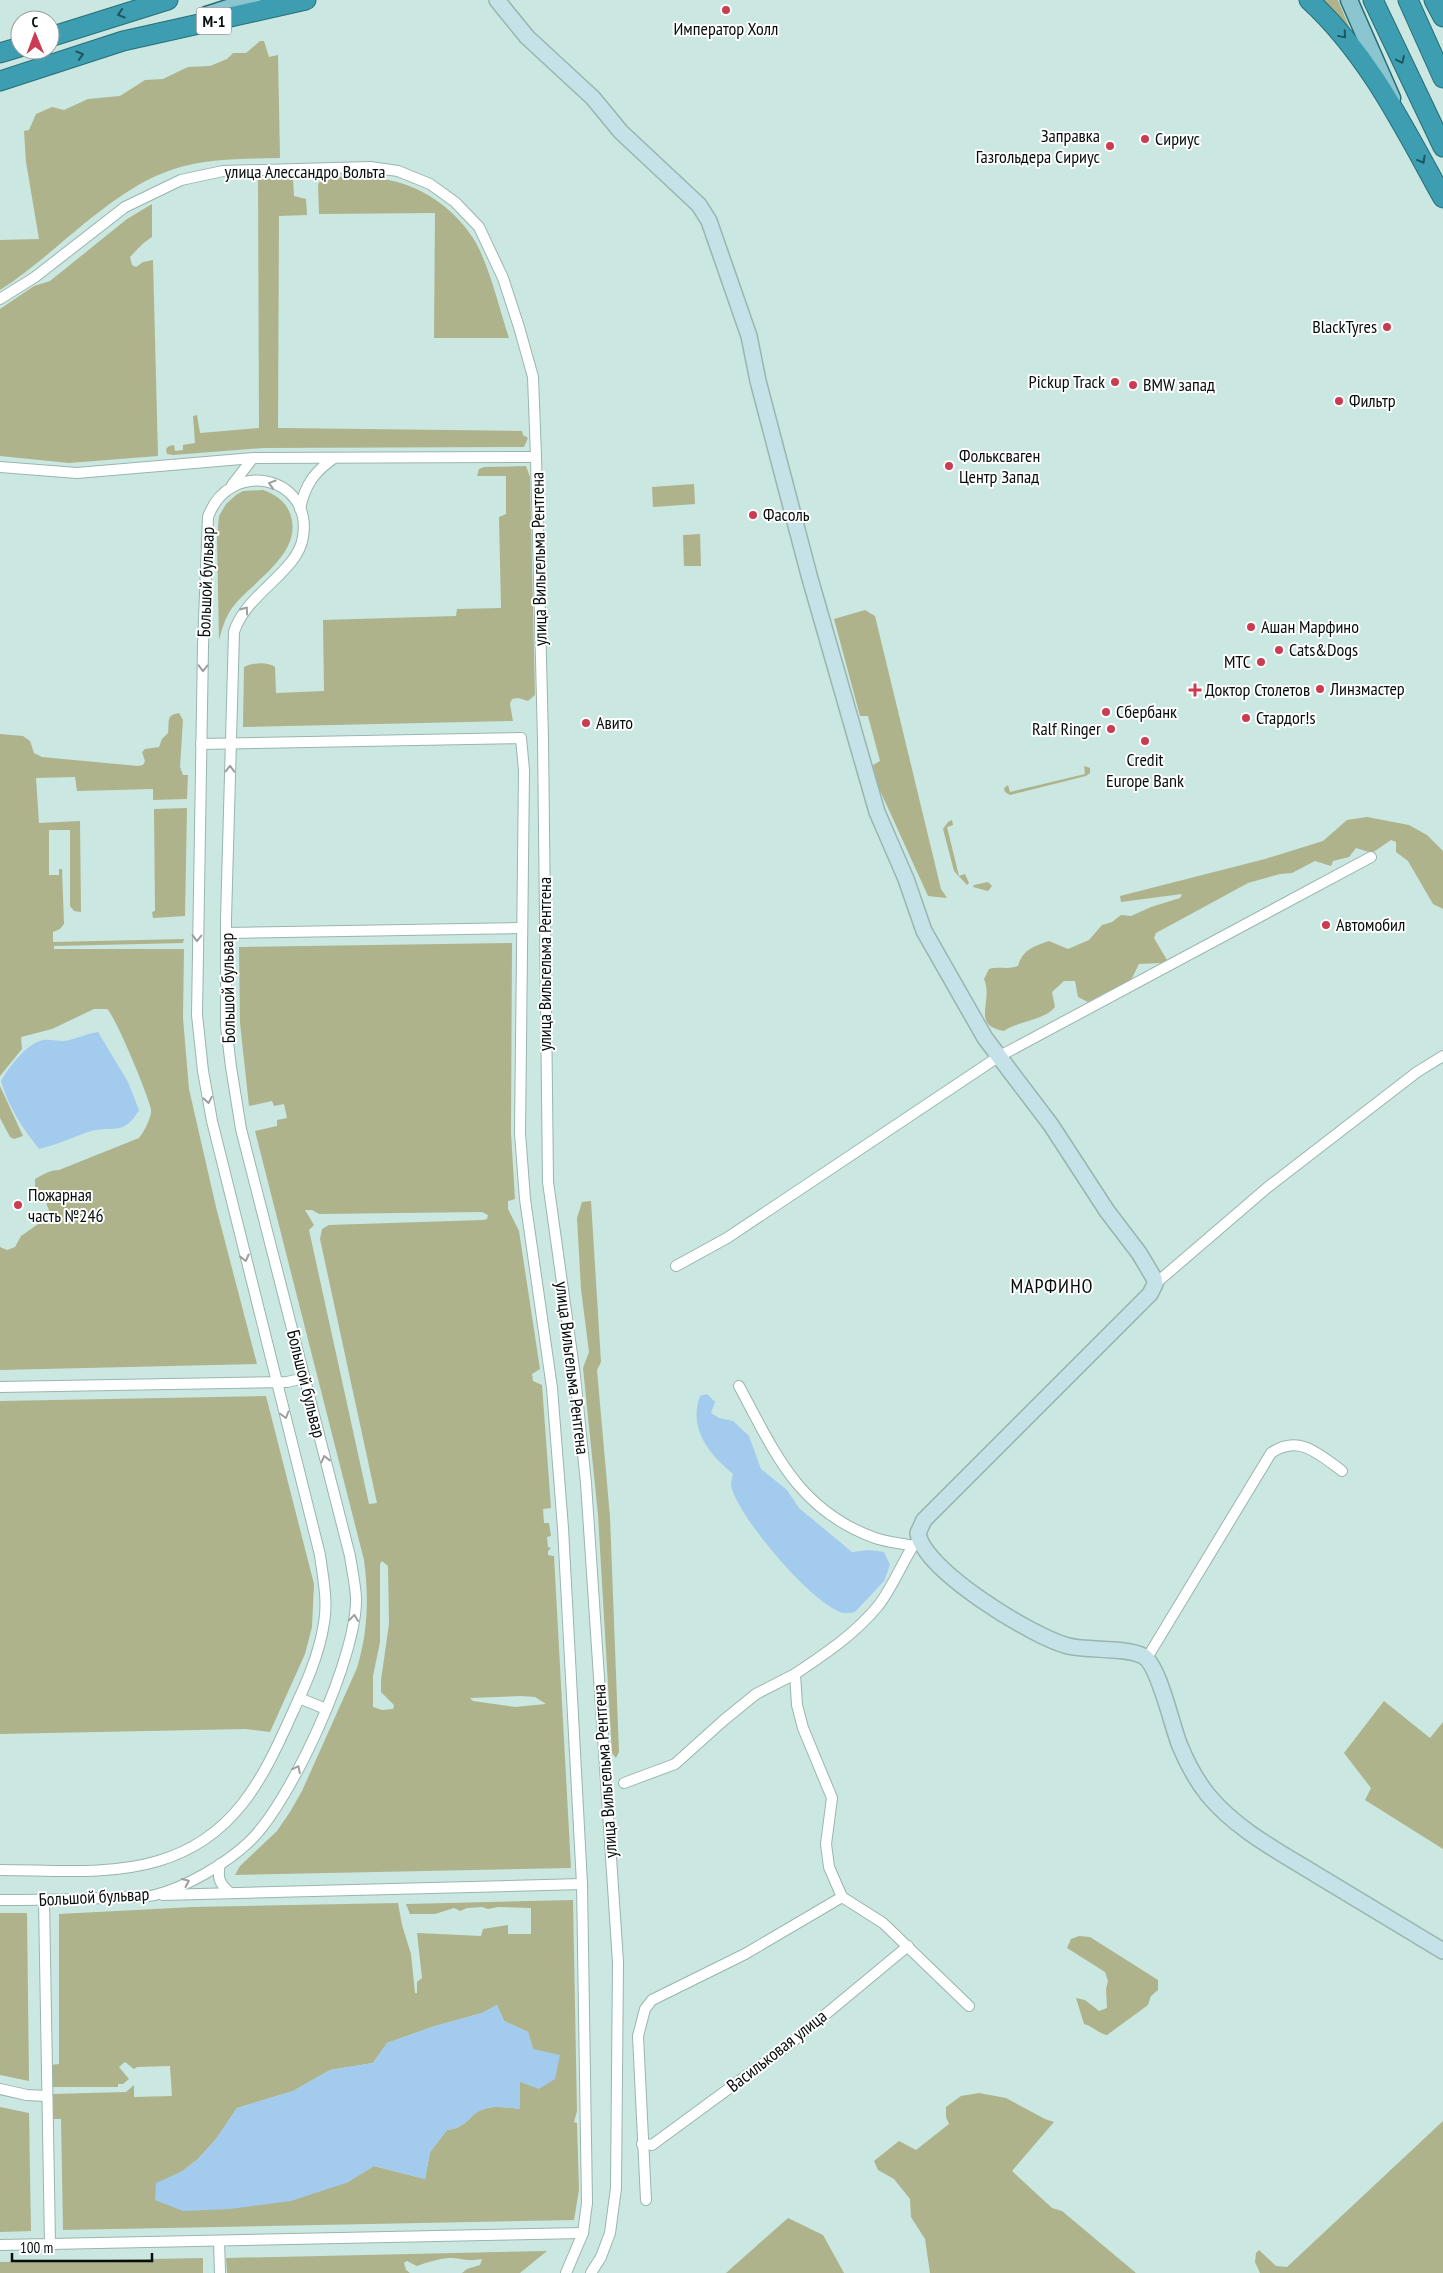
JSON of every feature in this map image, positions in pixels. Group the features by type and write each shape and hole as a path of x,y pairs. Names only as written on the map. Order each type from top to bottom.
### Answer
{"highway":[{"path":"60,34 168,0"},
{"name":"М-1","path":"0,81 122,41 306,0"},
{"path":"1309,0 1330,19 1354,47 1377,80 1443,198"},
{"path":"1373,0 1443,147"},
{"path":"1408,0 1443,78"},
{"path":"1434,0 1443,16"}],"main road":[{"name":"М-1","path":"122,41 252,0"},
{"path":"1349,0 1385,78 1401,122"},
{"path":"1438,0 1443,16"}],"street":[{"path":"497,0 527,37 593,98 621,132 699,205 709,221 749,336 758,381 809,575 877,812 906,879 924,931 945,969 960,990 975,1021 998,1057 1051,1125 1107,1211 1139,1252 1152,1274 1154,1284"},
{"name":"улица Алессандро Вольта","path":"0,299 36,277 124,207 181,180 223,170 370,167 398,171 430,184 455,202 479,227 503,278 520,327 533,377 536,457"},
{"path":"0,467 77,473 253,458 536,457"},
{"name":"улица Вильгельма Рентгена","path":"536,457 543,740 547,1153 554,1234 575,1376 586,1483 618,1962 616,2188 610,2233 601,2257 591,2273"},
{"name":"Большой бульвар","path":"0,1870 128,1868 160,1861 192,1846 215,1831 237,1813 257,1786 299,1698 320,1643 324,1621 325,1592 311,1515 276,1382 212,1121 203,1071 197,1015 201,744 208,517 214,503 253,458"},
{"path":"300,509 308,482 318,470 335,458"},
{"path":"228,489 244,481 270,483 288,491 300,509"},
{"name":"Большой бульвар","path":"0,1900 155,1895 220,1864 250,1841 266,1823 281,1800 339,1679 352,1635 356,1598 350,1556 241,1129 234,1094 226,1026 226,933 234,632 247,606 298,553 304,527 300,509"},
{"name":"улица Вильгельма Рентгена","path":"230,744 521,738 524,770 520,1133 524,1189 554,1412 564,1536 582,1884 587,2203 583,2233 566,2273"},
{"path":"201,744 230,744"},
{"path":"676,1266 727,1238 998,1057 1372,857"},
{"path":"226,933 522,928"},
{"path":"624,1783 675,1764 756,1694 795,1674 832,1650 861,1626 879,1604 916,1543 919,1527 930,1513 1150,1294 1154,1284 1268,1187 1417,1072 1443,1056"},
{"path":"0,1387 276,1382 305,1378"},
{"path":"739,1386 775,1452 794,1481 819,1508 847,1526 877,1539 916,1543 971,1592 994,1608 1050,1640 1080,1649 1136,1653 1147,1658 1155,1672 1187,1762 1203,1788 1223,1811 1267,1845 1443,1951"},
{"path":"1147,1658 1271,1453 1288,1445 1299,1444 1309,1448 1342,1470"},
{"path":"795,1674 797,1705 803,1728 832,1798 826,1844 828,1867 842,1897 883,1923 969,2006"},
{"path":"299,1698 326,1709"},
{"path":"220,1864 218,1879 220,1885 229,1892"},
{"path":"155,1895 582,1884"},
{"path":"646,2200 638,2036 644,2009 652,2000 745,1954 842,1897"},
{"path":"44,1900 50,2244"},
{"name":"Васильковая улица","path":"642,2144 652,2145 791,2043 908,1946"},
{"path":"0,2089 18,2094 46,2096"},
{"path":"0,2245 583,2233"},
{"path":"219,2241 220,2273"}],"green space":[{"path":"1317,0 1338,0 1350,29 1347,32"},
{"path":"260,41 264,41 269,57 278,55 280,158 227,160 187,165 150,179 105,207 42,259 0,290 0,240 39,239 26,162 24,131 29,130 36,114 52,107 64,110 88,99 120,96 145,80 163,79 188,67 210,66 227,59 233,53 246,53"},
{"path":"322,177 368,177 396,182 422,192 456,216 479,248 489,273 509,338 434,338 435,213 319,214 318,185"},
{"path":"293,178 294,196 306,199 307,215 279,216 278,428 522,431 523,435 528,438 524,447 264,448 167,454 166,449 169,446 174,445 175,451 183,450 183,445 195,443 193,416 197,415 200,433 259,428 258,179"},
{"path":"152,204 152,237 130,257 132,265 136,267 143,262 153,260 158,456 69,463 0,456 0,309 34,286 50,281 127,219"},
{"path":"526,466 530,477 535,695 528,701 518,698 512,699 510,704 513,721 243,727 244,667 260,663 275,667 276,693 324,691 323,620 456,616 457,609 501,608 499,517 506,514 506,476 477,476 479,469 484,467"},
{"path":"694,484 695,504 653,507 652,487"},
{"path":"263,490 271,493 287,507 293,526 290,540 284,553 275,565 232,608 219,640 217,540 219,516 226,504 236,495 243,491"},
{"path":"700,534 701,566 684,566 683,535"},
{"path":"865,610 875,616 941,889 947,898 928,896 878,786 873,765 880,761 868,716 860,716 834,619"},
{"path":"179,713 183,720 180,767 183,775 188,775 187,799 153,800 153,789 77,791 75,777 36,778 39,823 80,821 81,912 74,911 70,906 70,830 49,830 49,875 59,875 59,869 62,869 64,924 60,929 53,932 53,942 184,939 183,943 54,946 54,949 184,949 183,1018 189,1089 216,1207 257,1364 0,1370 0,1247 7,1250 15,1247 21,1236 44,1220 48,1220 51,1216 44,1197 35,1188 35,1179 43,1174 59,1170 139,1138 147,1124 151,1109 117,1025 107,1009 94,1009 52,1029 21,1037 22,1049 0,1076 0,734 23,736 30,741 34,753 42,757 138,766 143,765 145,761 142,752 145,749 159,747 162,739 168,733 170,717"},
{"path":"1084,766 1090,768 1090,773 1086,776 1010,795 1005,792 1004,788 1008,785 1010,792 1085,774"},
{"path":"187,808 185,916 153,918 152,912 155,911 154,809"},
{"path":"1367,817 1409,825 1427,835 1443,851 1443,909 1433,904 1408,861 1396,852 1396,842 1391,840 1372,853 1356,848 1349,857 1333,861 1331,866 1315,861 1292,873 1280,874 1248,883 1156,933 1154,938 1167,960 1162,963 1139,964 1132,978 1127,982 1088,1002 1078,997 1075,981 1064,981 1052,992 1055,1007 1045,1015 1004,1031 988,1024 985,1018 987,996 984,979 989,969 1018,966 1026,952 1049,941 1068,949 1089,940 1102,925 1112,922 1121,915 1131,916 1151,907 1180,898 1182,894 1121,902 1120,896 1265,859 1323,841 1347,820"},
{"path":"952,820 953,825 947,827 959,876 965,874 969,883 967,885 954,871 943,829"},
{"path":"988,882 992,886 988,891 973,887 974,885"},
{"path":"512,943 511,1133 515,1199 508,1201 508,1209 519,1231 540,1369 532,1374 533,1381 542,1385 551,1508 543,1509 544,1523 549,1523 551,1536 547,1537 548,1547 551,1548 548,1551 548,1555 554,1556 571,1868 235,1875 240,1866 277,1831 302,1791 357,1668 361,1655 367,1601 364,1560 255,1131 277,1126 277,1120 287,1118 284,1104 274,1106 272,1101 249,1106 240,1023 239,947","holes":["305,1210 312,1210 319,1214 482,1212 488,1215 487,1219 483,1220 329,1225 322,1229 320,1239 377,1503 369,1504 309,1230 314,1225","382,1561 388,1566 389,1624 381,1692 394,1705 393,1709 382,1710 373,1707 373,1676 380,1642 380,1564","535,1697 546,1704 515,1707 473,1701 470,1698"]},
{"path":"0,1086 23,1136 14,1139 10,1137 0,1118"},
{"path":"591,1201 601,1362 597,1370 610,1517 619,1752 616,1758 612,1753 598,1515 583,1368 589,1352 581,1289 577,1218 582,1202"},
{"path":"266,1396 314,1584 312,1627 305,1654 270,1732 245,1729 0,1734 0,1401"},
{"path":"1384,1701 1430,1738 1443,1722 1443,1849 1365,1800 1371,1788 1344,1753"},
{"path":"573,1900 577,2111 574,2122 577,2123 579,2190 574,2220 63,2230 61,2119 52,2119 52,2094 126,2092 134,2085 134,2097 172,2096 170,2066 137,2067 134,2069 125,2062 119,2067 129,2079 123,2084 118,2084 118,2087 51,2087 51,2065 59,2064 59,1914 193,1907 398,1903 402,1925 411,1954 415,1993 417,1993 417,1982 422,1978 417,1933 481,1936 483,1929 508,1925 508,1934 531,1934 531,1908 498,1907 488,1909 482,1907 467,1908 460,1911 454,1908 435,1914 410,1914 406,1904","holes":["497,2005 504,2021 528,2032 533,2049 520,2082 520,2109 498,2107 484,2109 460,2126 447,2130 430,2152 425,2179 374,2166 346,2183 156,2184 181,2172 198,2159 216,2139 237,2108 293,2091 330,2070 373,2063 387,2043 435,2026 482,2013"]},
{"path":"0,1913 27,1913 29,2081 0,2075"},
{"path":"1079,1936 1090,1937 1158,1980 1158,1990 1151,1996 1148,2005 1107,2035 1084,2024 1076,1998 1085,2000 1099,2011 1107,2008 1106,1989 1108,1981 1105,1972 1067,1948 1071,1939"},
{"path":"979,2093 1006,2098 1054,2122 1012,2171 1052,2208 1062,2211 1136,2273 930,2273 925,2239 911,2217 910,2199 894,2179 878,2170 874,2161 899,2141 916,2150 949,2124 946,2117 946,2107 961,2096"},
{"path":"0,2107 29,2113 31,2231 0,2232"},
{"path":"1443,2121 1443,2273 1260,2273 1255,2262 1256,2253 1259,2250 1276,2266 1287,2267"},
{"path":"788,2218 823,2235 844,2273 726,2273"},
{"path":"547,2251 520,2273 462,2273 467,2269 480,2265 482,2259 449,2258 417,2266 407,2261 404,2263 406,2270 410,2273 227,2273 226,2258"},
{"path":"203,2258 203,2273 0,2273 0,2262"}],"water":[{"path":"98,1032 128,1082 139,1110 128,1124 122,1127 88,1132 39,1149 17,1117 1,1081 19,1056 37,1042 43,1040 63,1041"},
{"path":"707,1394 715,1402 711,1413 719,1418 733,1421 749,1436 761,1469 787,1490 799,1508 852,1552 869,1550 884,1552 890,1565 884,1581 855,1612 840,1612 827,1605 811,1592 778,1558 749,1520 732,1489 733,1474 709,1449 699,1430 697,1408 700,1396"},
{"path":"497,2005 504,2021 528,2032 533,2049 560,2055 555,2079 539,2089 520,2082 520,2109 498,2107 484,2109 460,2126 447,2130 430,2152 425,2179 374,2166 346,2183 291,2201 230,2209 183,2211 155,2200 156,2183 181,2172 198,2159 216,2139 237,2108 293,2091 330,2070 373,2063 387,2043 435,2026 482,2013"}],"place":[{"name":"Император Холл","path":"726,10"},
{"name":"Сириус","path":"1145,139"},
{"name":"Заправка Газгольдера Сириус","path":"1110,146"},
{"name":"BlackTyres","path":"1387,327"},
{"name":"Pickup Track","path":"1115,382"},
{"name":"BMW запад","path":"1133,385"},
{"name":"Фильтр","path":"1339,401"},
{"name":"Фольксваген Центр Запад","path":"949,466"},
{"name":"Фасоль","path":"753,515"},
{"name":"Ашан Марфино","path":"1251,627"},
{"name":"Cats&Dogs","path":"1279,650"},
{"name":"МТС","path":"1261,662"},
{"name":"Линзмастер","path":"1320,689"},
{"name":"Доктор Столетов","path":"1195,690"},
{"name":"Сбербанк","path":"1106,712"},
{"name":"Стардог!s","path":"1246,718"},
{"name":"Авито","path":"586,723"},
{"name":"Ralf Ringer","path":"1111,729"},
{"name":"Credit Europe Bank","path":"1145,741"},
{"name":"Автомобил","path":"1326,925"},
{"name":"Пожарная часть №246","path":"18,1205"}],"district":[{"name":"МАРФИНО","path":"1052,1286"}]}
